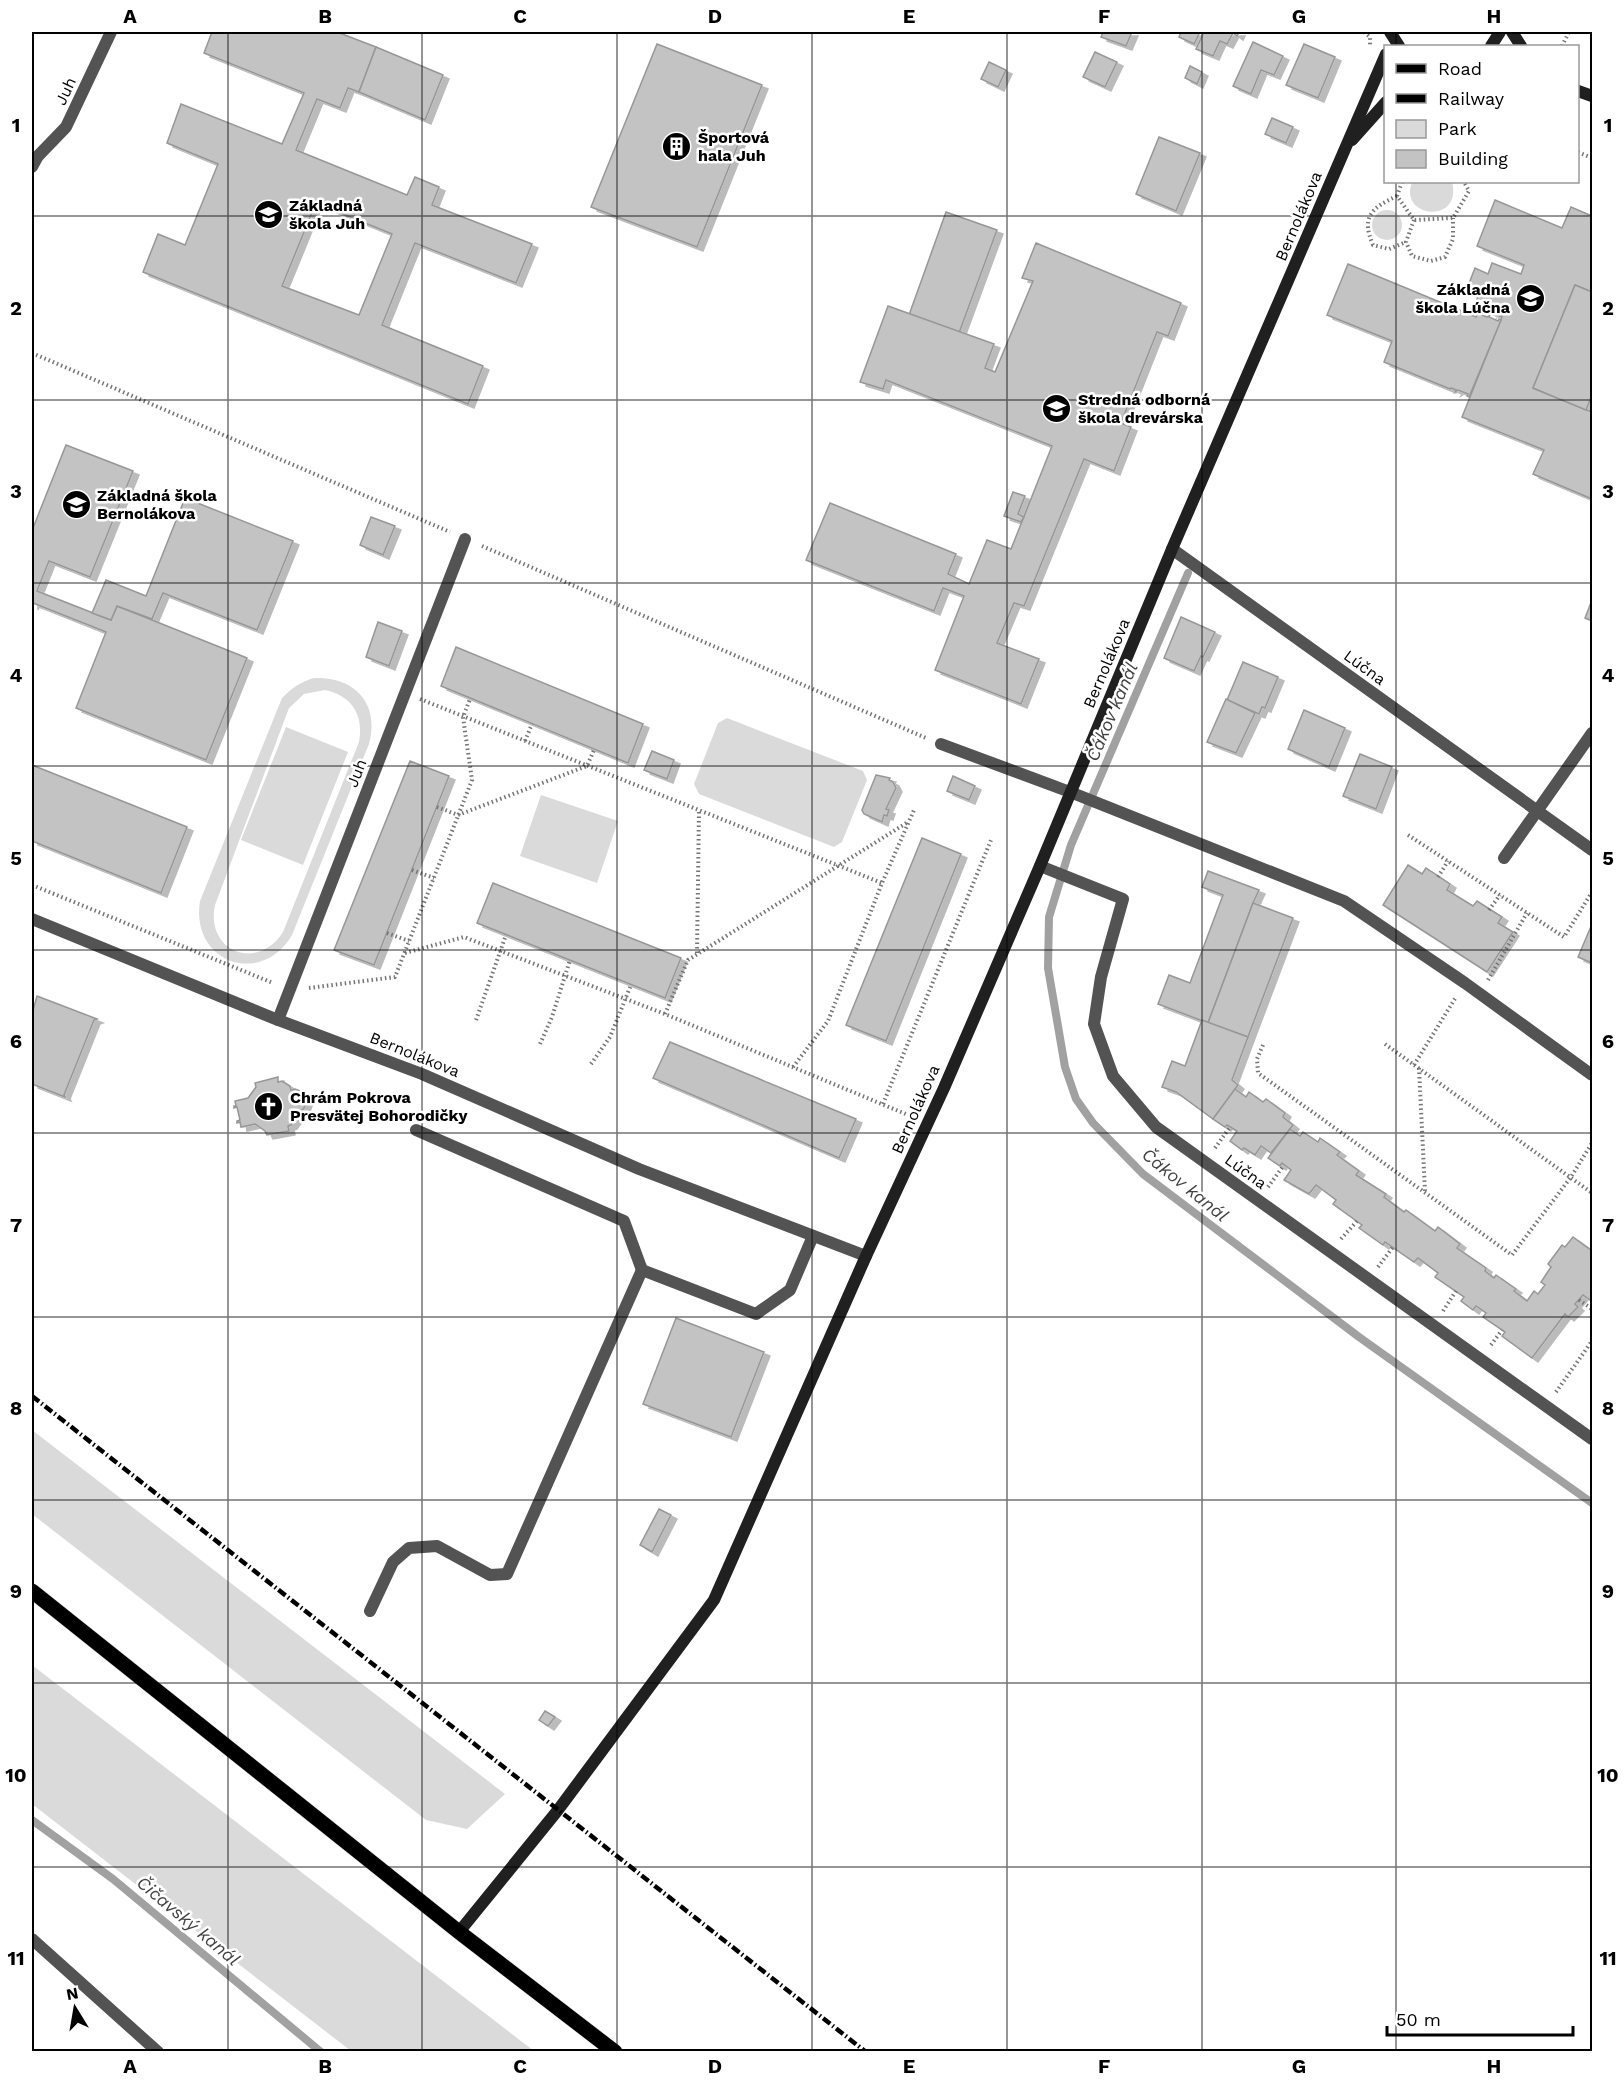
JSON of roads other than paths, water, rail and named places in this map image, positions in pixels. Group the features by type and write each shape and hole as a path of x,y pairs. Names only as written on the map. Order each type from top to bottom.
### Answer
{"main road":[{"path":"32,1591 459,1932 615,2052"}],"street":[{"name":"Juh","path":"34,158 66,127 111,32"},
{"path":"1492,45 1500,32"},
{"path":"1512,32 1520,45"},
{"name":"Bernolákova","path":"32,919 278,1020 422,1074 639,1168 866,1256 928,1124 1040,866 1172,549 1384,59"},
{"path":"1346,147 1384,104"},
{"name":"Juh","path":"278,1020 465,539"},
{"name":"Lúčna","path":"1172,549 1593,850"},
{"path":"1504,858 1593,733"},
{"path":"941,744 1070,792 1344,901 1465,983 1593,1075"},
{"name":"Lúčna","path":"1040,866 1123,899 1101,977 1094,1024 1113,1076 1156,1127 1593,1439"},
{"path":"370,1611 393,1562 410,1548 437,1546 490,1575 507,1574 642,1270 624,1221 416,1130"},
{"path":"642,1270 756,1314 790,1290 813,1236"},
{"path":"459,1932 558,1810 714,1600 866,1256"},
{"path":"32,1939 158,2052"}],"waterway":[{"name":"Čákov kanál","path":"1188,573 1071,845 1049,917 1048,968 1065,1067 1076,1099 1093,1123 1143,1174 1359,1337 1592,1503"},
{"name":"Čičavský kanál","path":"32,1820 113,1879 321,2052"}],"railway":[{"path":"32,1396 866,2052"}],"place":[{"name":"Športová hala Juh","path":"677,146"},
{"name":"Základná škola Juh","path":"268,214"},
{"name":"Základná škola Lúčna","path":"1531,298"},
{"name":"Stredná odborná škola drevárska","path":"1057,408"},
{"name":"Základná škola Bernolákova","path":"76,504"},
{"name":"Chrám Pokrova Presvätej Bohorodičky","path":"269,1106"}]}
